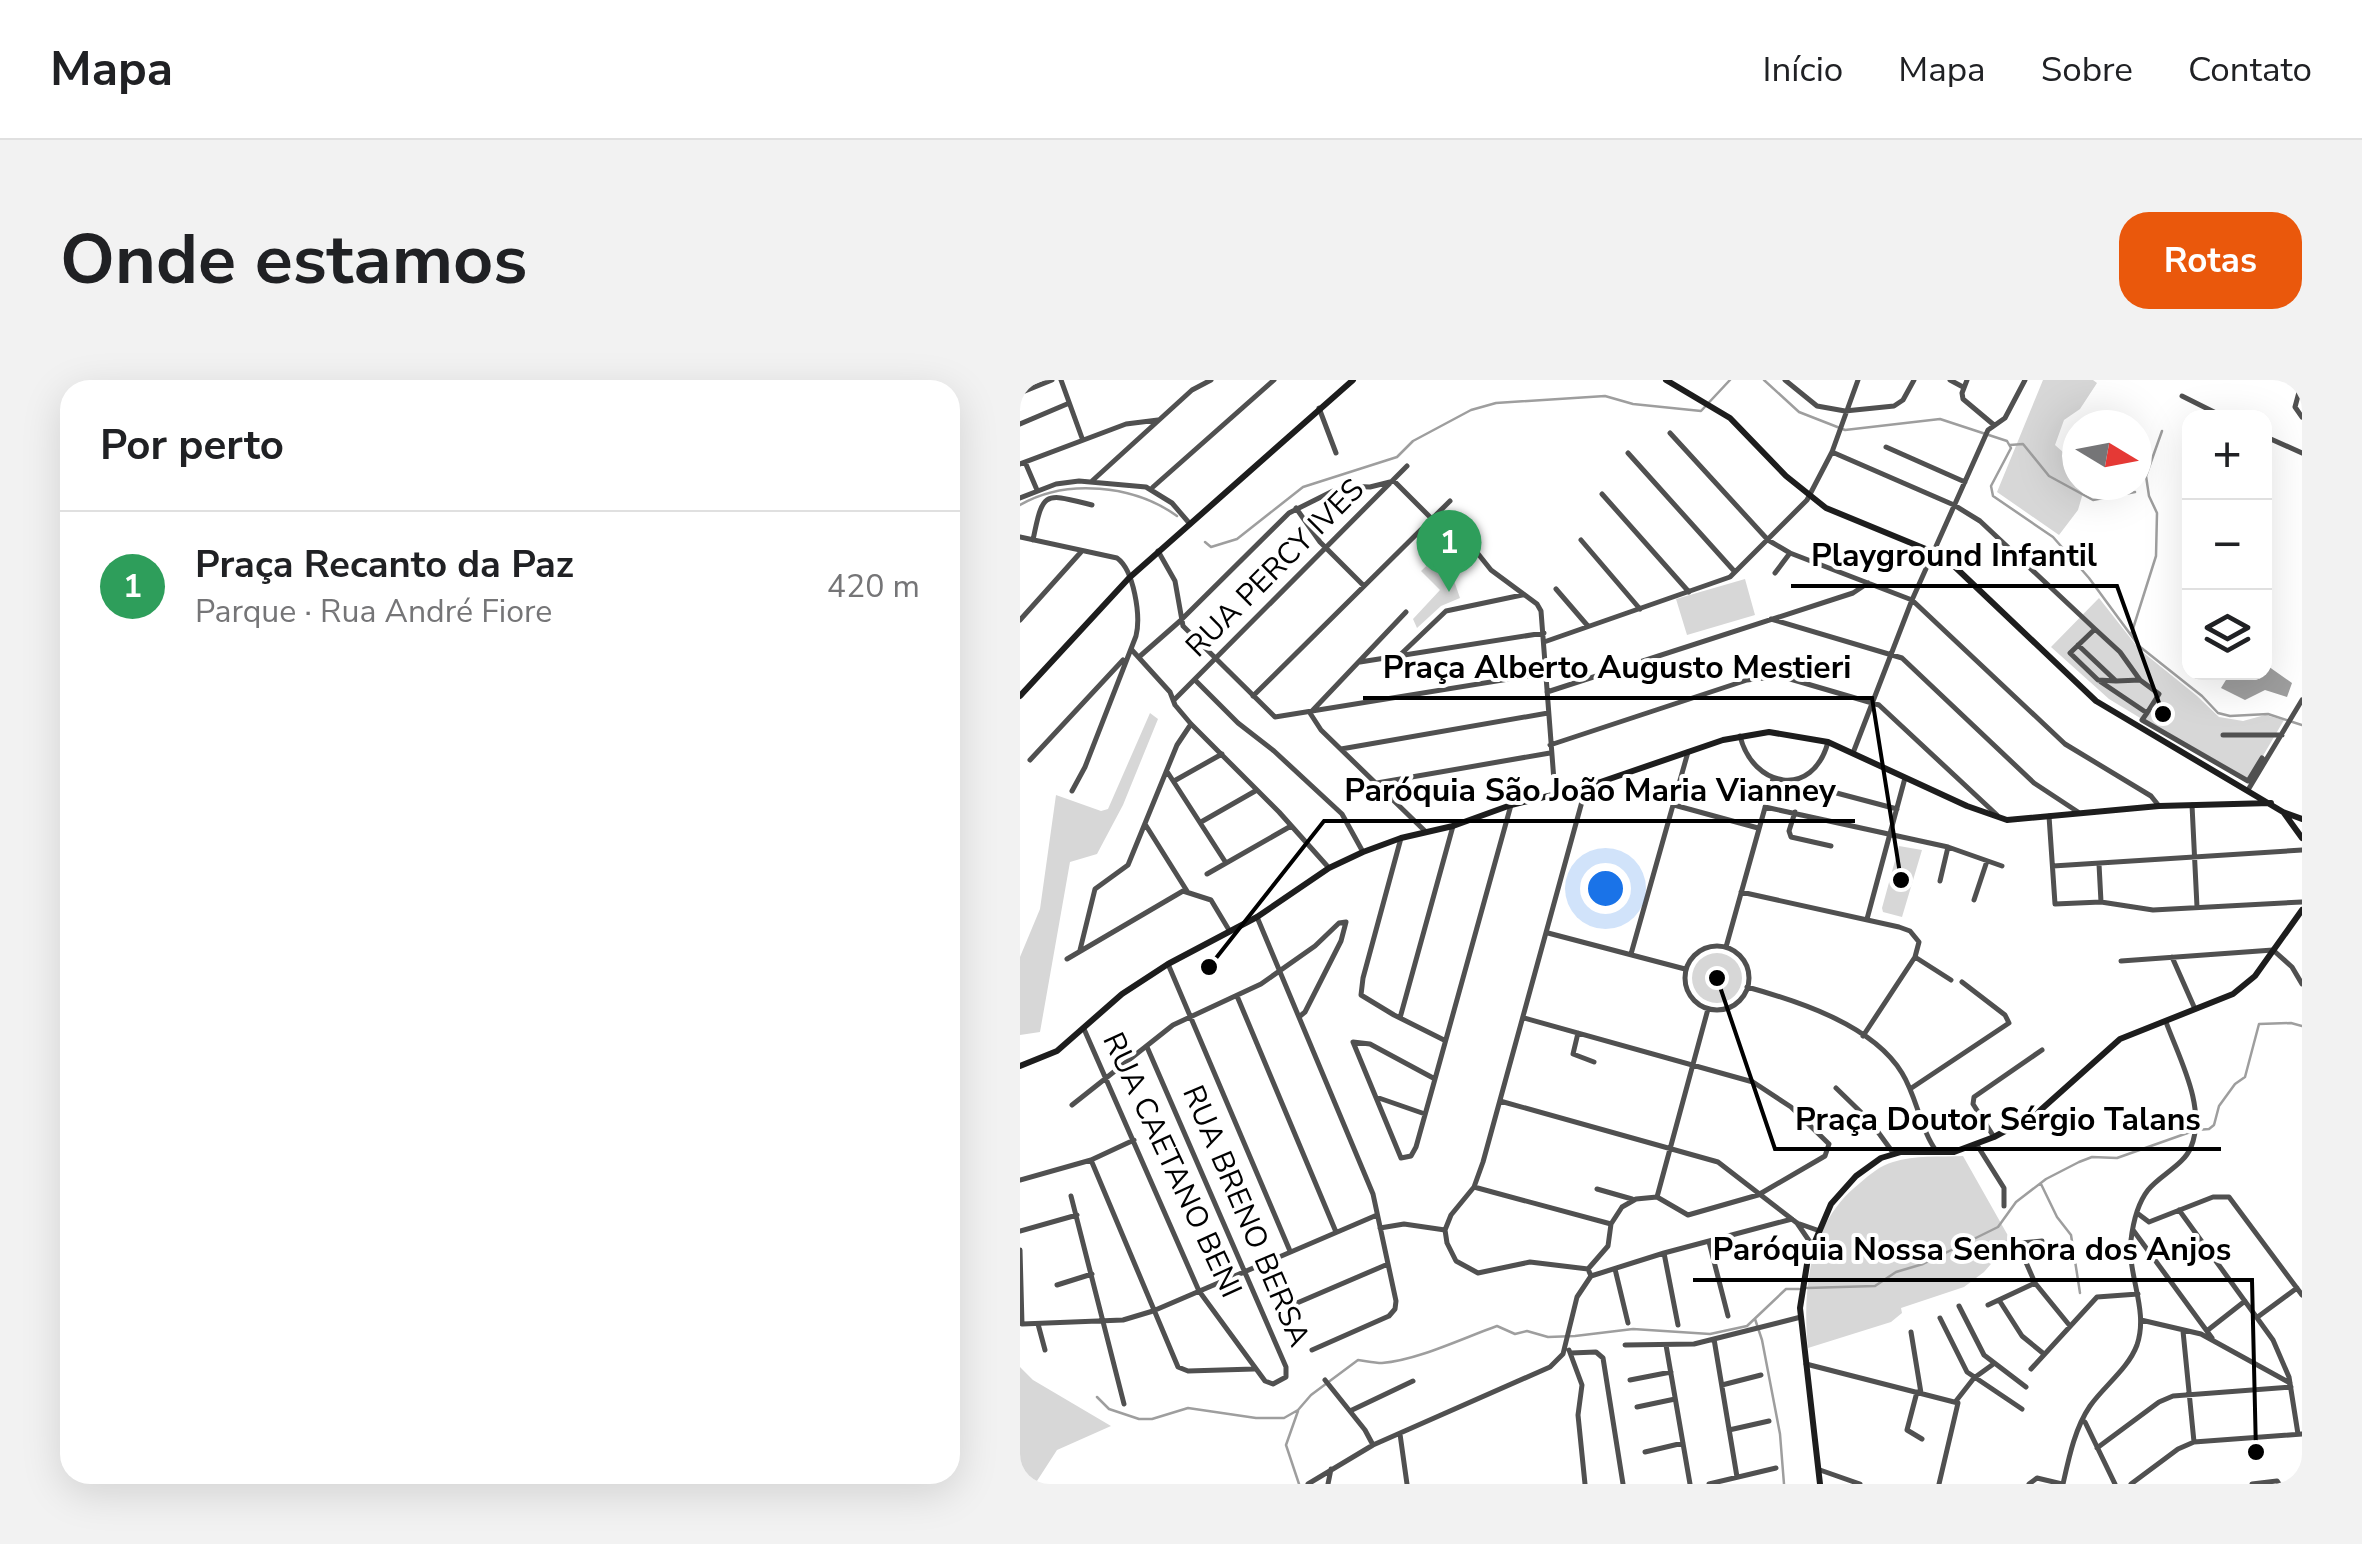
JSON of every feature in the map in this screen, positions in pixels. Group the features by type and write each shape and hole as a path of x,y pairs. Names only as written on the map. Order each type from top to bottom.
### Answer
{"main road":[{"path":"1020,696 1129,578 1352,380"},
{"path":"1666,380 1730,418 1809,496 1850,520 1933,552 1973,582 2096,701 2283,812 2302,819"},
{"path":"1020,1066 1057,1051 1122,994 1168,964 1257,916 1328,868 1362,852 1511,805 1586,787 1740,736 1769,732 1828,742 2000,818 2160,806 2271,803"},
{"path":"2235,802 2248,790"},
{"path":"2283,812 2302,838"},
{"path":"1820,1484 1800,1317 1812,1245 1831,1204 1856,1176 1881,1158 1930,1148 1938,1153 1977,1145 2035,1115 2120,1039 2233,994 2246,985 2302,906"}],"street":[{"path":"1020,393 1052,380"},
{"path":"1070,380 1062,381 1082,440"},
{"path":"1092,481 1192,390 1211,380"},
{"path":"1152,488 1274,380"},
{"path":"1785,380 1817,406 1845,411 1894,406 1903,400 1914,380"},
{"path":"1798,391 1803,380"},
{"path":"1544,642 1725,581 1809,496 1832,452 1858,380"},
{"path":"1950,380 1965,384 1963,399 1991,427"},
{"path":"1853,753 1912,600 1954,505 1991,427 2011,409 2025,380"},
{"path":"1184,381 1192,390"},
{"path":"2302,381 2294,407 2302,416"},
{"path":"2182,396 2210,410"},
{"path":"1020,424 1067,404"},
{"path":"1319,408 1336,453"},
{"path":"1037,490 1022,463 1126,424 1158,420"},
{"path":"1670,432 1768,540 1790,553 1912,600 2064,744 2151,796 2160,806"},
{"path":"2272,440 2302,453"},
{"path":"1886,447 1965,482"},
{"path":"1832,452 1954,505 1994,532 2096,627 2140,680 2160,694 2142,720 2248,780 2262,758"},
{"path":"1628,454 1735,572"},
{"name":"RUA PERCY IVES","path":"1174,700 1407,466"},
{"path":"1020,498 1056,484 1092,481 1152,488 1190,524"},
{"path":"1344,486 1370,487 1394,481 1431,518"},
{"path":"1138,657 1296,508 1333,491"},
{"path":"1602,494 1690,592"},
{"path":"1020,548 1041,504 1048,498 1056,496 1092,505"},
{"path":"1253,696 1450,501"},
{"path":"1296,508 1364,586"},
{"path":"1027,539 1117,558 1128,568 1139,621 1085,767 1072,791"},
{"path":"1580,540 1640,608"},
{"path":"1475,550 1491,570 1541,611 1555,794"},
{"path":"1158,551 1175,580 1180,621 1275,717 1546,673"},
{"path":"1020,620 1081,552"},
{"path":"1774,573 1790,553"},
{"path":"1547,692 1853,593 1868,583"},
{"path":"1556,589 1588,626"},
{"path":"1398,656 1446,611 1522,595"},
{"path":"1310,713 1406,612"},
{"path":"1771,619 1902,658 2034,783 2079,813"},
{"path":"2095,629 2070,653 2098,680 2147,712"},
{"path":"1360,662 1544,633"},
{"path":"2078,646 2116,681"},
{"path":"1129,653 1138,657 1170,692 1191,724 1328,868"},
{"path":"1030,760 1129,653"},
{"path":"1377,784 1550,749 1767,676 1874,702 2000,818"},
{"path":"1195,680 1342,814 1362,852"},
{"path":"2098,680 2140,680"},
{"path":"2248,790 2302,700"},
{"path":"1310,713 1426,832"},
{"path":"1341,749 1548,713"},
{"path":"1080,950 1095,889 1128,865 1177,745 1191,724"},
{"path":"2223,735 2283,733"},
{"path":"1740,736 1749,761 1773,779 1791,780 1806,774 1823,757 1828,742"},
{"path":"1631,954 1688,752"},
{"path":"1174,781 1222,754"},
{"path":"1168,772 1226,863"},
{"path":"1868,919 1905,778"},
{"path":"1726,947 1773,779"},
{"path":"1586,787 1474,1188 1451,1215 1446,1230 1450,1254 1471,1272 1494,1272 1530,1262 1590,1273 1794,1221"},
{"path":"1960,802 1968,787"},
{"path":"1201,822 1257,790"},
{"path":"1830,791 1897,809"},
{"path":"1434,1079 1370,1044 1353,1042 1400,1158 1413,1154 1511,805"},
{"path":"1674,805 1758,828"},
{"path":"2192,805 2197,907"},
{"path":"1764,807 1948,847 2002,866"},
{"path":"1794,812 1792,837 1832,846"},
{"path":"2049,816 2056,904 2101,902 2153,910 2302,906"},
{"path":"1145,824 1187,891 1212,900 1229,930"},
{"path":"1207,874 1292,826"},
{"path":"1400,1018 1453,826"},
{"path":"1401,838 1360,988 1365,999 1444,1041"},
{"path":"1940,881 1948,847"},
{"path":"2054,866 2302,850"},
{"path":"1974,900 1987,860"},
{"path":"2098,864 2101,902"},
{"path":"1067,959 1168,898 1187,891"},
{"path":"1741,892 1910,931 1919,942 1914,957 1863,1036"},
{"path":"1257,916 1373,1194 1396,1301 1393,1313 1312,1350"},
{"path":"1072,1105 1190,1016 1261,984 1339,923 1346,922 1341,941 1299,1017"},
{"path":"1548,933 1686,969"},
{"path":"1712,946 1726,947 1744,960 1749,976 1747,987 1734,1005 1708,1009 1688,992 1686,969 1700,951 1712,946"},
{"path":"2121,961 2272,950 2292,966 2302,984"},
{"path":"1914,957 1951,980"},
{"path":"2172,957 2195,1009"},
{"path":"1168,964 1290,1251"},
{"path":"1910,1090 2009,1023 2005,1015 1962,982"},
{"path":"1747,987 1808,1005 1863,1036 1901,1070 1930,1148"},
{"path":"1237,996 1336,1232"},
{"path":"1657,1197 1708,1009"},
{"path":"1308,1484 1373,1445 1544,1372 1557,1361 1569,1343 1577,1297 1608,1246 1610,1224 1622,1207 1657,1197 1688,1215 1758,1196 1824,1156 1829,1144 1791,1106 1763,1087 1523,1018"},
{"path":"2029,1484 2037,1478 2062,1484 2075,1437 2089,1408 2134,1352 2141,1320 2130,1248 2136,1213 2148,1190 2188,1154 2194,1131 2190,1089 2165,1020"},
{"name":"RUA CAETANO BENI","path":"1084,1029 1199,1290 1254,1369"},
{"path":"1578,1033 1573,1054 1594,1062"},
{"name":"RUA BRENO BERSA","path":"1091,1160 1179,1369 1254,1369 1270,1384 1287,1375 1147,1046"},
{"path":"1994,1137 1973,1104 1974,1097 2042,1050"},
{"path":"1836,1088 1870,1120 1894,1154"},
{"path":"1375,1096 1425,1114"},
{"path":"1500,1100 1727,1167 1758,1196 1794,1221 1818,1230"},
{"path":"1020,1180 1091,1160 1134,1140"},
{"path":"1977,1145 2004,1188 2004,1206"},
{"path":"1474,1188 1610,1224"},
{"path":"1597,1189 1636,1200"},
{"path":"1071,1196 1124,1404"},
{"path":"2136,1213 2149,1222 2213,1196 2229,1197 2302,1295"},
{"path":"2131,1484 2178,1449 2194,1442 2300,1434 2283,1359 2258,1316 2179,1210"},
{"path":"1020,1250 1022,1324 1130,1319 1378,1215"},
{"path":"1020,1231 1077,1216"},
{"path":"1794,1221 1812,1245"},
{"path":"1380,1228 1404,1224 1446,1230"},
{"path":"2132,1230 2214,1341"},
{"path":"2010,1250 2018,1244 2042,1241"},
{"path":"1710,1242 1728,1316"},
{"path":"2018,1244 2036,1283 2070,1326"},
{"path":"1664,1252 1678,1325"},
{"path":"1290,1306 1388,1264"},
{"path":"1615,1269 1628,1323"},
{"path":"1057,1285 1092,1274"},
{"path":"1988,1305 2036,1283"},
{"path":"2258,1316 2297,1288"},
{"path":"2031,1370 2099,1296 2138,1294"},
{"path":"1999,1300 2022,1336 2044,1354"},
{"path":"2208,1330 2246,1300"},
{"path":"1959,1306 1976,1345 1993,1364 2026,1387"},
{"path":"1625,1346 1714,1339 1800,1317"},
{"path":"1940,1318 1959,1358 1974,1378 2022,1409"},
{"path":"2141,1320 2214,1341 2290,1385"},
{"path":"1038,1324 1045,1350"},
{"path":"2183,1329 2194,1442"},
{"path":"1912,1332 1919,1392 1907,1430 1922,1438"},
{"path":"1714,1339 1737,1477"},
{"path":"1569,1343 1582,1385 1578,1415 1585,1484"},
{"path":"1569,1343 1603,1358 1623,1484"},
{"path":"1666,1345 1690,1484"},
{"path":"1806,1364 1956,1401"},
{"path":"1956,1401 1974,1378 1993,1364"},
{"path":"1630,1380 1671,1372"},
{"path":"1722,1385 1761,1376"},
{"path":"1350,1411 1413,1381"},
{"path":"1327,1382 1373,1445"},
{"path":"2097,1448 2159,1402 2189,1394 2290,1385"},
{"path":"1637,1407 1675,1399"},
{"path":"1939,1484 1956,1401"},
{"path":"1729,1430 1769,1422"},
{"path":"2085,1422 2115,1484"},
{"path":"1400,1434 1407,1484"},
{"path":"1645,1452 1683,1443"},
{"path":"1709,1484 1776,1468"},
{"path":"1328,1484 1331,1469"},
{"path":"1820,1470 1860,1484"},
{"path":"2252,1484 2279,1484"}],"shaded area":[{"path":"2043,380 2097,383 2080,409 2062,410 2062,426 2055,445 2062,451 2062,500 2081,500 2059,535 1997,492"},
{"path":"1437,556 1451,572 1460,598 1441,606 1417,628 1413,619 1440,590 1421,571"},
{"path":"1745,579 1755,615 1687,635 1676,599"},
{"path":"2099,598 2139,649 2219,717 2243,721 2265,715 2284,720 2247,783 2109,699 2051,647"},
{"path":"2272,669 2292,683 2287,697 2265,690 2245,700 2221,688 2226,680 2272,680"},
{"path":"1150,713 1158,719 1123,805 1097,854 1070,862 1040,1032 1020,1035 1020,957 1040,909 1056,795 1101,811 1108,809"},
{"path":"1899,846 1922,850 1902,917 1883,912 1882,908"},
{"path":"1717,953 1735,960 1742,978 1735,996 1717,1003 1699,996 1692,978 1699,960"},
{"path":"1963,1156 2011,1241 1984,1272 1964,1287 1901,1308 1902,1313 1891,1322 1808,1348 1806,1303 1813,1258 1830,1217 1843,1199 1889,1163 1919,1157"},
{"path":"1020,1367 1033,1380 1111,1426 1057,1450 1035,1484 1020,1484"}],"waterway":[{"path":"1205,542 1211,547 1237,539 1303,487 1397,457 1413,441 1471,410 1496,403 1605,396 1633,404 1701,411 1730,380"},
{"path":"1764,380 1799,412 1845,430 1940,419 2007,441 2011,448 1991,486 1993,496 2053,537 2139,646 2218,713 2268,714 2302,725"},
{"path":"2131,635 2156,556 2157,513 2146,476 2162,431"},
{"path":"2010,445 2023,444 2049,476 2062,483"},
{"path":"1020,505 1058,491 1100,489 1141,497 1177,516"},
{"path":"1807,1288 1875,1286 1896,1272 1923,1264 1998,1227 2016,1202 2046,1179 2079,1162 2092,1157 2117,1158 2209,1129 2219,1106 2245,1077 2259,1024 2302,1026"},
{"path":"2041,1184 2071,1235 2080,1293"},
{"path":"1097,1397 1109,1409 1139,1419 1188,1408 1284,1418 1358,1360 1382,1363 1410,1358 1497,1326 1515,1334 1527,1331 1548,1337 1633,1329 1710,1334 1747,1326 1786,1289 1799,1289"},
{"path":"1755,1319 1780,1434 1784,1484"},
{"path":"1298,1411 1286,1445 1299,1484"}],"place":[{"name":"Praça Recanto da Paz","path":"1449,592"},
{"name":"Playground Infantil","path":"2163,714"},
{"name":"Praça Alberto Augusto Mestieri","path":"1901,880"},
{"name":"Paróquia São João Maria Vianney","path":"1209,967"},
{"name":"Praça Doutor Sérgio Talans","path":"1717,978"},
{"name":"Paróquia Nossa Senhora dos Anjos","path":"2256,1452"}]}
